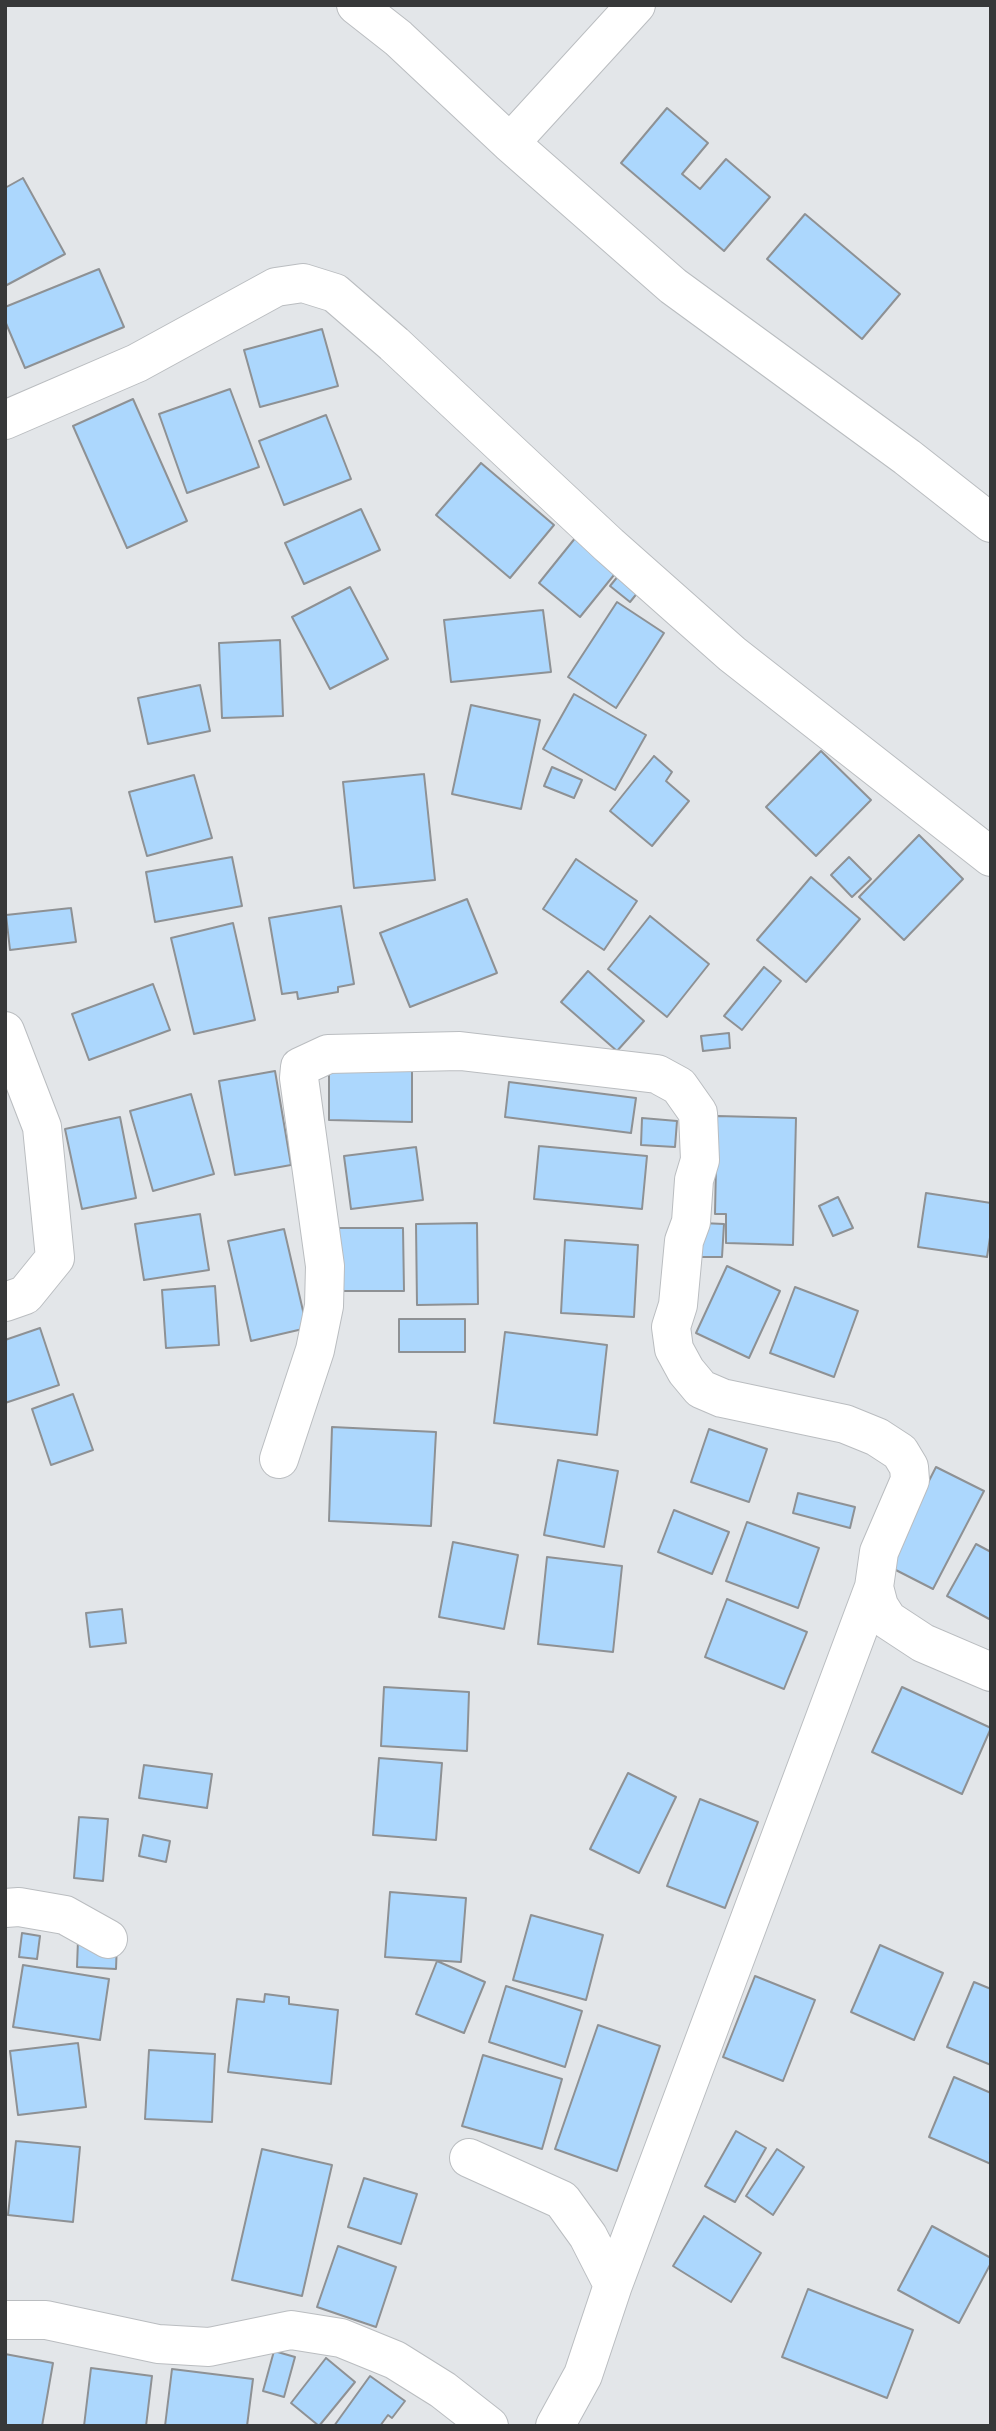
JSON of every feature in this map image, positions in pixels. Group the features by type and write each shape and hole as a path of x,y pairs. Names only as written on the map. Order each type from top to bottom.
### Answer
{"street":[{"path":"356,5 398,38 510,143 673,286 907,457 991,523"},
{"path":"510,143 636,5"},
{"path":"5,420 137,363 276,287 303,283 335,293 394,344 609,545 732,654 991,857"},
{"path":"5,1031 42,1126 55,1258 25,1295 5,1302"},
{"path":"279,1459 315,1350 324,1306 325,1266 299,1078 300,1067 328,1054 460,1051 657,1074 679,1086 698,1113 700,1160 694,1180 691,1222 684,1241 678,1305 671,1327 674,1349 686,1371 701,1389 722,1398 845,1424 877,1437 900,1452 909,1467 910,1480 879,1552 874,1587 612,2285 583,2375 555,2426"},
{"path":"874,1587 878,1606 888,1620 923,1643 991,1672"},
{"path":"5,1908 19,1907 65,1914 108,1939"},
{"path":"469,2158 562,2200 588,2236 612,2285"},
{"path":"5,2320 46,2319 158,2344 209,2347 291,2330 341,2338 395,2360 443,2390 489,2426"}],"building":[{"path":"667,108 708,143 682,174 700,189 726,159 770,197 724,251 621,163"},
{"path":"23,178 65,254 5,286 5,188"},
{"path":"805,214 900,294 862,339 767,259"},
{"path":"99,269 124,327 25,368 5,321 5,307"},
{"path":"322,329 338,386 260,407 244,350"},
{"path":"230,389 259,467 187,493 159,414"},
{"path":"133,399 187,521 127,548 73,426"},
{"path":"326,415 351,479 284,505 259,441"},
{"path":"481,463 554,525 510,578 436,515"},
{"path":"361,509 380,550 304,584 285,543"},
{"path":"576,537 618,570 580,617 539,583"},
{"path":"623,570 643,586 630,602 610,586"},
{"path":"350,587 388,659 330,689 292,617"},
{"path":"617,602 664,633 616,708 568,677"},
{"path":"543,610 551,672 451,682 444,620"},
{"path":"280,640 283,716 222,718 219,643"},
{"path":"200,685 210,731 148,744 138,698"},
{"path":"574,694 646,735 615,790 543,749"},
{"path":"471,705 540,720 521,809 452,794"},
{"path":"821,751 871,800 816,856 766,807"},
{"path":"654,756 672,772 666,781 689,801 652,846 610,811"},
{"path":"552,767 582,780 574,798 544,786"},
{"path":"424,774 435,880 354,888 343,782"},
{"path":"194,775 212,838 147,856 129,792"},
{"path":"919,835 963,879 904,940 859,897"},
{"path":"232,857 242,906 155,922 146,872"},
{"path":"849,857 871,879 852,897 831,875"},
{"path":"576,859 637,901 604,950 543,909"},
{"path":"811,877 860,919 806,982 757,940"},
{"path":"467,899 497,973 410,1007 380,933"},
{"path":"341,906 354,984 338,987 338,992 298,999 297,992 282,994 269,918"},
{"path":"71,908 76,942 10,950 6,915"},
{"path":"650,916 709,964 667,1017 608,969"},
{"path":"233,923 255,1020 194,1034 171,938"},
{"path":"764,967 781,981 742,1030 724,1016"},
{"path":"588,971 644,1021 617,1051 561,1002"},
{"path":"153,984 170,1030 89,1060 72,1014"},
{"path":"729,1033 730,1048 703,1051 701,1036"},
{"path":"329,1069 412,1070 412,1122 329,1120"},
{"path":"275,1071 291,1165 235,1175 219,1081"},
{"path":"509,1082 636,1098 631,1133 505,1117"},
{"path":"191,1094 214,1174 153,1191 130,1111"},
{"path":"717,1116 796,1118 793,1245 726,1243 726,1214 715,1214"},
{"path":"120,1117 136,1198 82,1209 65,1129"},
{"path":"642,1118 677,1121 675,1147 641,1145"},
{"path":"539,1146 647,1156 642,1209 534,1199"},
{"path":"416,1147 423,1200 351,1209 344,1156"},
{"path":"926,1193 991,1203 987,1257 918,1247"},
{"path":"838,1197 853,1228 833,1236 819,1206"},
{"path":"200,1214 209,1270 144,1280 135,1224"},
{"path":"477,1223 478,1304 417,1305 416,1224"},
{"path":"702,1223 724,1224 722,1257 701,1257"},
{"path":"332,1228 403,1228 404,1291 333,1291"},
{"path":"284,1229 307,1328 251,1341 228,1241"},
{"path":"565,1240 638,1245 634,1317 561,1313"},
{"path":"727,1266 780,1291 749,1358 696,1333"},
{"path":"215,1286 219,1345 166,1348 162,1290"},
{"path":"795,1287 858,1311 834,1377 770,1353"},
{"path":"399,1319 465,1319 465,1352 399,1352"},
{"path":"40,1328 59,1385 5,1403 5,1340"},
{"path":"505,1332 607,1345 597,1435 494,1423"},
{"path":"73,1394 93,1450 51,1465 32,1409"},
{"path":"332,1427 436,1432 431,1526 329,1521"},
{"path":"709,1429 767,1449 749,1502 691,1482"},
{"path":"558,1460 618,1471 604,1547 544,1535"},
{"path":"936,1467 984,1491 933,1589 886,1565"},
{"path":"798,1493 855,1507 850,1528 793,1513"},
{"path":"674,1510 729,1532 712,1574 658,1552"},
{"path":"747,1522 819,1548 798,1608 726,1581"},
{"path":"453,1542 518,1555 504,1629 439,1617"},
{"path":"976,1544 991,1552 991,1620 947,1596"},
{"path":"547,1557 622,1566 613,1652 538,1644"},
{"path":"727,1599 807,1632 784,1689 705,1657"},
{"path":"122,1609 126,1643 90,1647 86,1613"},
{"path":"384,1687 469,1692 467,1751 381,1746"},
{"path":"902,1687 991,1728 962,1794 872,1752"},
{"path":"379,1758 442,1763 436,1840 373,1835"},
{"path":"144,1765 212,1774 207,1808 139,1798"},
{"path":"628,1773 676,1797 639,1873 590,1849"},
{"path":"700,1799 758,1822 725,1908 667,1886"},
{"path":"79,1817 108,1819 103,1881 74,1878"},
{"path":"143,1835 170,1841 166,1862 139,1856"},
{"path":"390,1892 466,1898 461,1962 385,1957"},
{"path":"531,1915 603,1935 586,2000 513,1980"},
{"path":"22,1933 40,1936 37,1959 19,1957"},
{"path":"78,1940 117,1942 116,1969 77,1967"},
{"path":"880,1945 943,1973 914,2040 851,2012"},
{"path":"437,1961 485,1982 464,2033 416,2014"},
{"path":"23,1965 109,1979 100,2040 13,2027"},
{"path":"755,1976 815,2000 783,2081 723,2057"},
{"path":"974,1982 991,1989 991,2065 947,2047"},
{"path":"506,1986 582,2011 565,2067 489,2042"},
{"path":"265,1994 289,1997 289,2004 338,2010 331,2084 228,2072 237,1999 264,2002"},
{"path":"598,2025 660,2046 617,2171 555,2149"},
{"path":"78,2043 86,2107 18,2115 10,2051"},
{"path":"149,2050 215,2054 212,2122 145,2119"},
{"path":"483,2055 562,2079 542,2149 462,2126"},
{"path":"954,2077 991,2093 991,2164 929,2137"},
{"path":"736,2131 766,2148 735,2202 705,2186"},
{"path":"16,2141 80,2147 73,2222 8,2215"},
{"path":"262,2149 332,2165 302,2296 232,2280"},
{"path":"777,2149 804,2167 773,2215 746,2196"},
{"path":"364,2178 417,2194 401,2244 348,2227"},
{"path":"704,2216 761,2253 731,2302 673,2266"},
{"path":"932,2226 991,2258 991,2263 959,2323 898,2290"},
{"path":"338,2246 396,2267 376,2327 317,2307"},
{"path":"808,2289 913,2330 887,2398 782,2357"},
{"path":"274,2351 295,2357 284,2397 263,2391"},
{"path":"5,2354 53,2363 42,2426 5,2426"},
{"path":"326,2358 355,2382 319,2426 291,2403"},
{"path":"91,2368 152,2376 146,2426 84,2426"},
{"path":"172,2369 253,2379 247,2426 165,2426"},
{"path":"370,2376 405,2401 392,2418 388,2415 380,2426 334,2426"}]}
